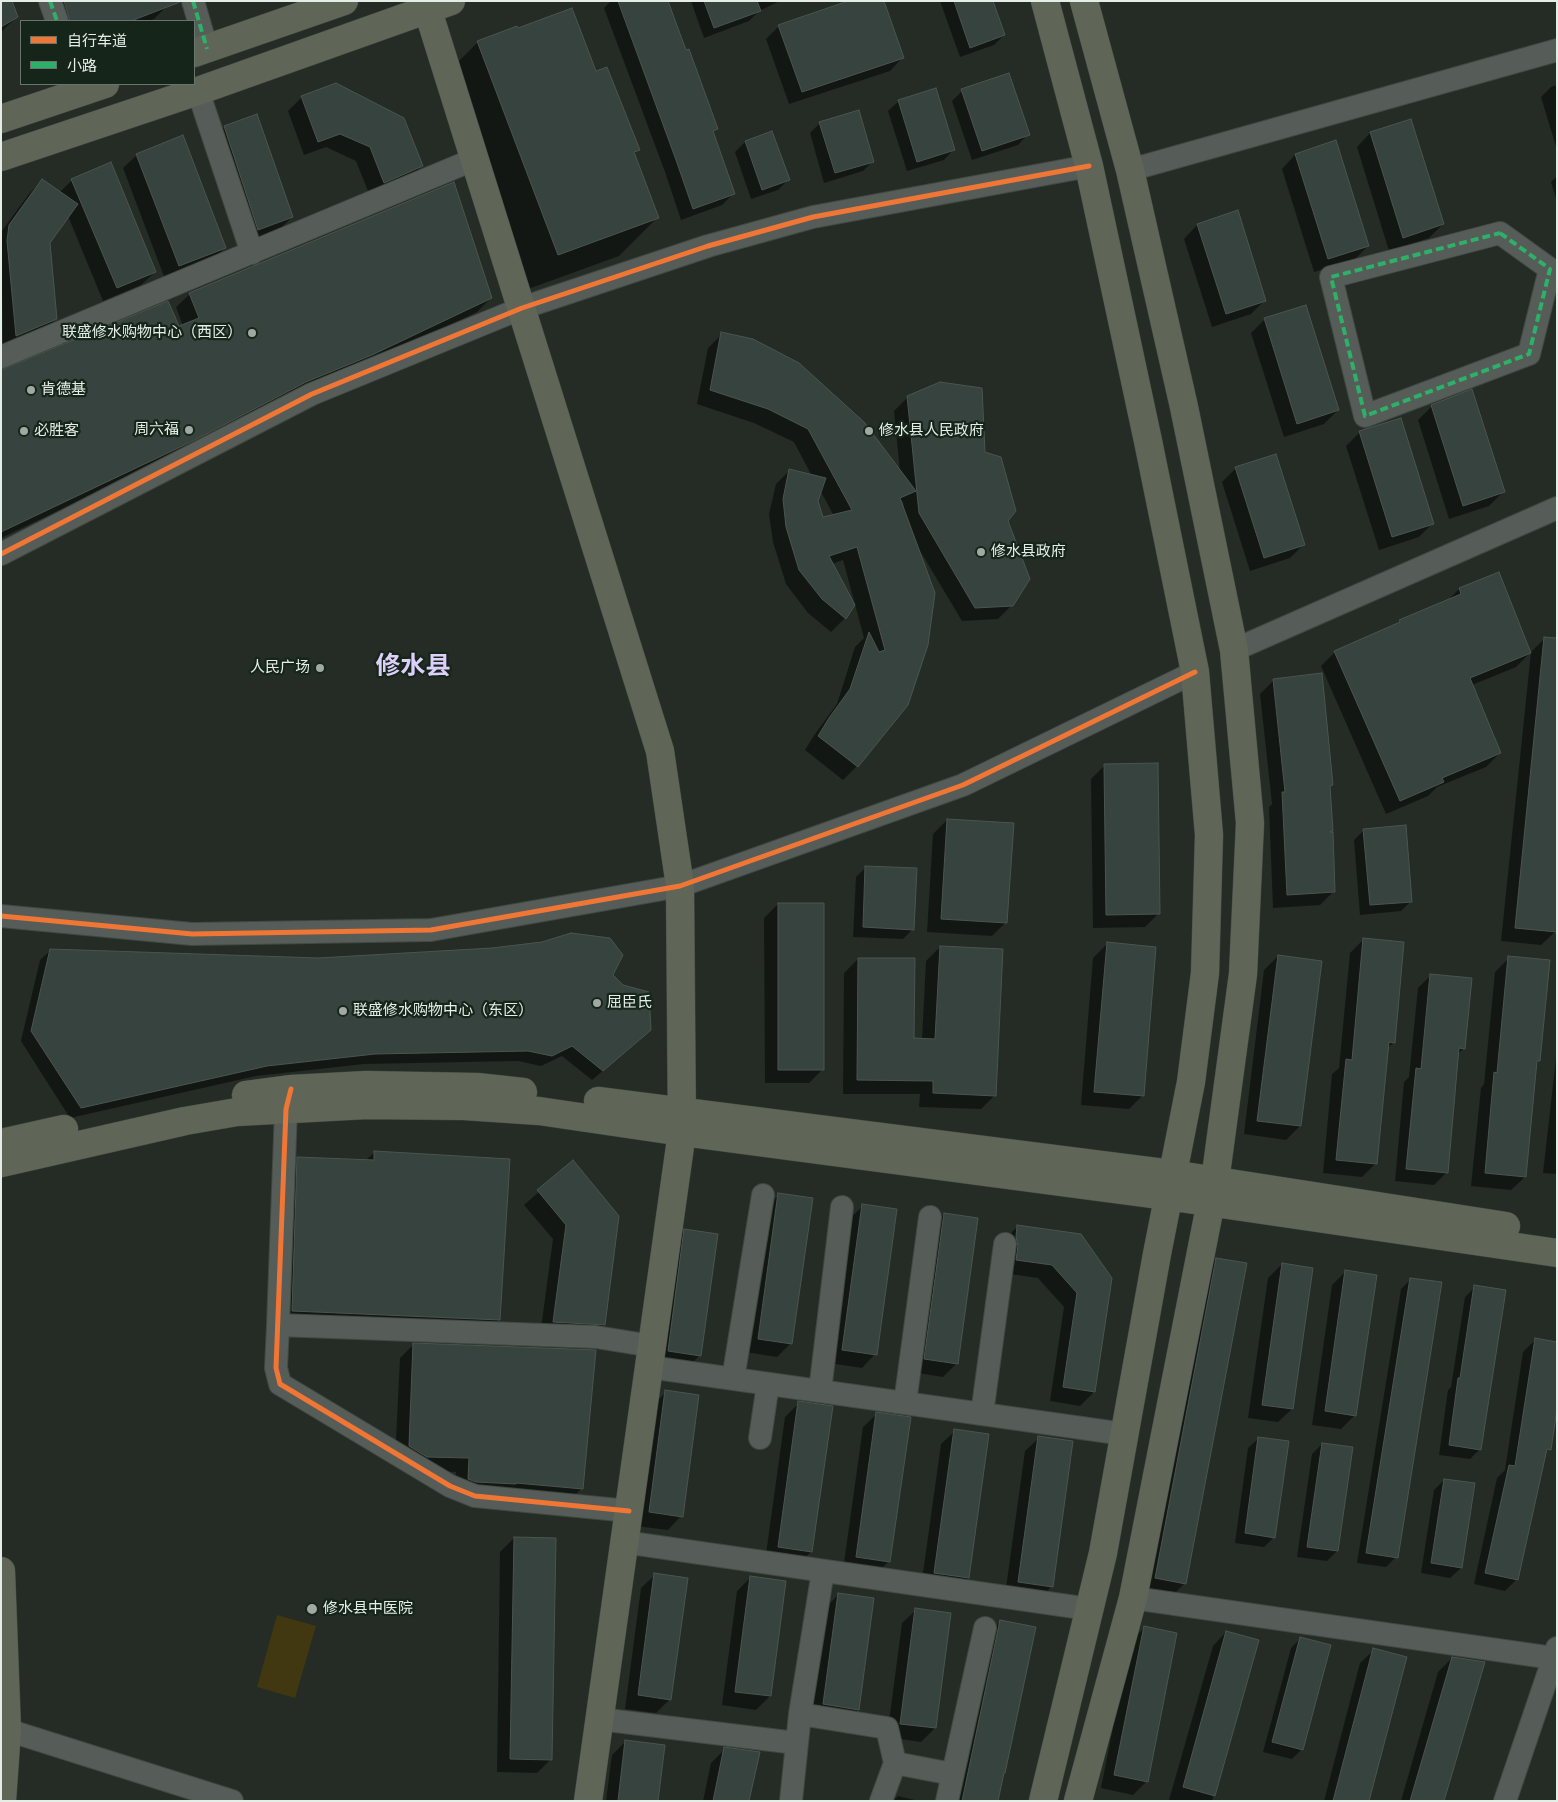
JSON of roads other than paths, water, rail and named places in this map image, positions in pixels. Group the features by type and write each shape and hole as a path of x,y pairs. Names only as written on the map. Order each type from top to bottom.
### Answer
{"main road":[{"path":"200,51 344,1"},
{"path":"1043,1801 1102,1554 1170,1185 1191,1082 1205,973 1209,835 1195,672 1148,440 1089,166 1045,1"},
{"path":"1078,1801 1133,1598 1213,1192 1243,974 1250,823 1234,650 1184,407 1130,170 1084,1"},
{"path":"1,157 198,91 434,4 475,159 660,751 680,886 683,1122 588,1801"},
{"path":"1,119 102,85"},
{"path":"1,1143 214,1099 289,1099 367,1105 464,1106 538,1111 683,1122 1170,1185 1557,1253"},
{"path":"1,1163 289,1099"},
{"path":"1213,1192 1557,1234"},
{"path":"1,1571 4,1729 2,1801"}],"street":[{"path":"50,1 57,20"},
{"path":"193,1 200,51"},
{"path":"1130,170 1557,50"},
{"path":"198,91 252,253"},
{"path":"1,357 475,159"},
{"path":"1,554 312,394 522,308 708,246 813,217 1089,166"},
{"path":"1500,232 1554,268 1529,354 1365,416 1332,277 1500,232"},
{"path":"1234,650 1557,508"},
{"path":"1,916 192,934 431,930 680,886 963,785 1195,672"},
{"path":"289,1099 276,1368 280,1384 450,1486 475,1496 629,1511"},
{"path":"733,1379 763,1195"},
{"path":"820,1391 842,1207"},
{"path":"905,1403 930,1217"},
{"path":"982,1414 1005,1244"},
{"path":"278,1325 596,1337 651,1356 733,1379 1124,1434"},
{"path":"760,1438 768,1384"},
{"path":"624,1542 1089,1609"},
{"path":"791,1801 800,1714 823,1571"},
{"path":"1133,1598 1555,1653 1505,1801"},
{"path":"946,1801 985,1628"},
{"path":"800,1714 887,1728 895,1763 881,1801"},
{"path":"599,1719 796,1743"},
{"path":"4,1729 232,1801"},
{"path":"895,1763 952,1774"}],"place":[{"name":"联盛修水购物中心（西区）","path":"252,333"},
{"name":"肯德基","path":"31,390"},
{"name":"周六福","path":"189,430"},
{"name":"必胜客","path":"24,431"},
{"name":"修水县人民政府","path":"869,431"},
{"name":"修水县政府","path":"981,552"},
{"name":"人民广场","path":"320,668"},
{"name":"屈臣氏","path":"597,1003"},
{"name":"联盛修水购物中心（东区）","path":"343,1011"},
{"name":"修水县中医院","path":"312,1609"}],"district":[{"name":"修水县","path":"413,667"}]}
